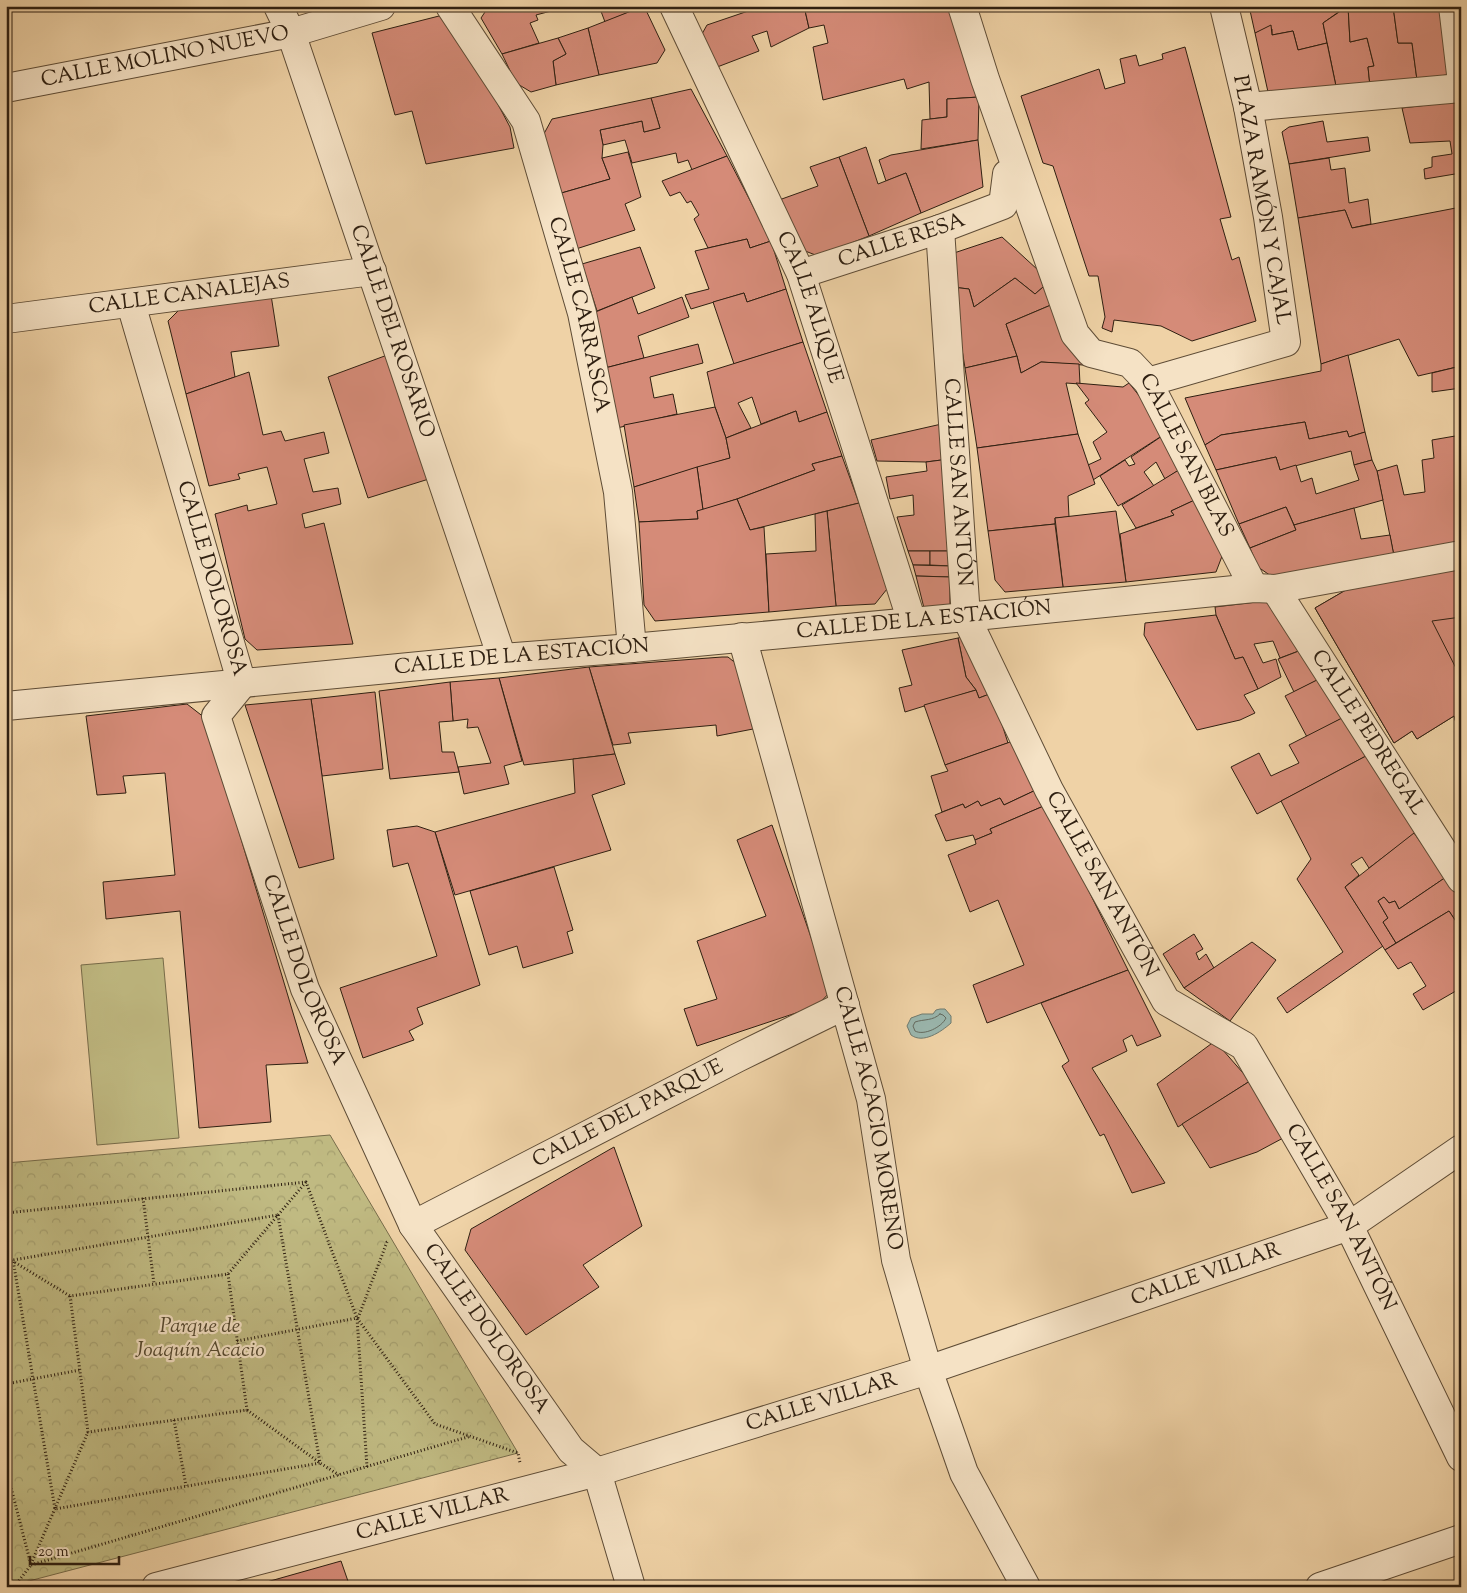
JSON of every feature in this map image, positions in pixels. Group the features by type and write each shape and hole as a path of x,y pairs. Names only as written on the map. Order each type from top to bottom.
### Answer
{"street":[{"name":"CALLE DEL ROSARIO","path":"278,6 291,33 502,658"},
{"name":"CALLE MOLINO NUEVO","path":"6,88 291,33 381,6"},
{"name":"CALLE CARRASCA","path":"450,6 526,121 582,313 618,492 632,648"},
{"name":"CALLE ALIQUE","path":"674,6 801,274 912,622"},
{"name":"CALLE SAN BLAS","path":"962,6 985,80 1075,334 1091,353 1130,363 1148,382 1265,589"},
{"name":"PLAZA RAMÓN Y CAJAL","path":"1148,382 1286,342 1268,217 1248,107 1224,6"},
{"path":"1453,6 1461,74"},
{"path":"1248,107 1461,88"},
{"name":"CALLE RESA","path":"801,274 940,229 1003,204 1007,174"},
{"name":"CALLE SAN ANTÓN","path":"940,229 966,617 1049,790 1166,1001 1244,1046 1349,1226 1461,1457"},
{"name":"CALLE CANALEJAS","path":"6,319 372,271"},
{"name":"CALLE DOLOROSA","path":"131,304 242,684 216,716 306,989 413,1225 571,1450 597,1472"},
{"name":"CALLE DE LA ESTACIÓN","path":"6,706 502,658 632,648 1265,589 1461,554"},
{"name":"CALLE PEDREGAL","path":"1265,589 1461,878"},
{"name":"CALLE ACACIO MORENO","path":"742,637 870,1099 896,1260 928,1370 964,1473 1026,1587"},
{"name":"CALLE DEL PARQUE","path":"413,1225 738,1058 845,1006"},
{"name":"CALLE VILLAR","path":"156,1587 597,1472 928,1370 1349,1226 1461,1149"},
{"path":"597,1472 631,1587"},
{"path":"1320,1587 1461,1539"}],"path":[{"path":"6,1213 306,1182"},
{"path":"6,1257 70,1296 228,1274 306,1182"},
{"path":"306,1182 357,1318 436,1424 518,1453"},
{"path":"143,1198 154,1284"},
{"path":"13,1260 278,1215"},
{"path":"278,1215 320,1463"},
{"path":"367,1467 357,1318 387,1242 413,1225"},
{"path":"13,1260 55,1508"},
{"path":"228,1274 246,1410"},
{"path":"14,1587 31,1565 88,1432 70,1296"},
{"path":"237,1341 357,1318"},
{"path":"6,1384 80,1370"},
{"path":"88,1432 246,1410 339,1475"},
{"path":"174,1420 186,1486"},
{"path":"31,1565 471,1436"},
{"path":"55,1508 320,1463"},
{"path":"6,1468 31,1565"}],"green space":[{"path":"163,958 179,1138 97,1145 81,965"},
{"name":"Parque de Joaquín Acacio","path":"330,1135 518,1453 6,1587 6,1163"}],"water":[{"path":"945,1009 951,1016 951,1023 926,1038 911,1035 907,1026 911,1018 922,1014 933,1014 936,1010"}],"building":[{"path":"489,6 570,6 536,15 538,20 530,23 539,43 502,54 481,18"},
{"path":"599,6 644,6 605,22"},
{"path":"644,6 665,50 657,63 599,75 588,28"},
{"path":"763,6 804,6 809,28 771,47 767,31 752,36 759,51 712,69 698,41 707,25"},
{"path":"804,6 952,6 979,97 947,99 947,117 930,119 929,82 907,89 904,79 823,100 813,47 828,43 824,25 809,28"},
{"path":"1249,6 1347,6 1323,23 1327,43 1298,50 1293,31 1272,35 1272,29 1255,33"},
{"path":"1348,6 1350,42 1367,38 1374,66 1368,67 1370,86 1337,91 1323,23"},
{"path":"1348,6 1393,6 1398,43 1412,43 1417,80 1370,86 1368,67 1374,66 1367,38 1350,42"},
{"path":"1393,6 1442,6 1452,74 1417,80 1412,43 1398,43"},
{"path":"439,16 456,25 510,127 514,148 426,164 412,111 395,115 372,33"},
{"path":"1271,25 1272,35 1293,31 1298,50 1327,43 1337,91 1268,92 1255,33"},
{"path":"588,28 599,75 556,85 553,61 566,54 558,38"},
{"path":"558,38 566,54 553,61 556,85 531,92 516,83 502,54"},
{"path":"1185,47 1231,217 1220,219 1232,260 1239,257 1256,321 1192,341 1161,326 1114,320 1112,332 1102,328 1105,317 1098,276 1089,276 1053,166 1043,163 1021,96 1099,69 1105,89 1125,83 1120,59 1136,55 1139,66 1163,59 1162,54"},
{"path":"691,89 727,156 692,170 688,160 678,163 676,153 632,163 625,140 603,145 600,130 642,121 644,132 660,128 651,98"},
{"path":"979,97 978,140 921,149 922,120 947,117 947,99"},
{"path":"651,98 660,128 644,132 642,121 600,130 603,145 602,158 610,179 558,194 540,141 552,119"},
{"path":"1461,101 1461,173 1425,179 1424,169 1432,167 1432,157 1452,154 1450,141 1410,143 1402,108"},
{"path":"1323,121 1327,142 1368,137 1370,151 1289,164 1282,132 1289,127"},
{"path":"978,140 983,187 921,213 906,173 886,181 879,160 891,155"},
{"path":"866,147 878,184 906,173 921,213 869,236 839,157"},
{"path":"628,152 641,197 625,204 635,230 576,249 558,194 610,179 602,158"},
{"path":"727,156 771,241 750,248 747,239 708,248 694,219 699,215 691,201 687,203 680,192 670,196 662,181"},
{"path":"839,157 869,236 818,256 800,249 779,200 818,186 810,167"},
{"path":"1329,158 1331,170 1345,168 1349,203 1368,199 1371,224 1352,228 1345,210 1298,218 1289,164"},
{"path":"1461,207 1461,366 1418,376 1399,339 1321,364 1298,218 1345,210 1352,228"},
{"path":"1002,237 1050,281 1035,294 1015,278 974,307 969,289 952,287 951,254"},
{"path":"747,239 750,248 771,241 786,289 747,302 744,293 691,309 685,295 709,289 695,251"},
{"path":"640,247 655,288 597,311 582,264"},
{"path":"1015,278 1035,294 1050,281 1058,302 1006,324 1017,356 965,368 952,287 969,289 974,307"},
{"path":"786,289 803,342 734,364 713,302 744,293 747,302"},
{"path":"271,295 279,346 231,352 235,377 186,394 168,321 181,308"},
{"path":"632,297 638,314 682,297 689,317 638,336 644,358 605,368 593,313"},
{"path":"1058,302 1097,366 1041,362 1021,373 1006,324"},
{"path":"803,342 827,412 799,422 796,411 761,424 752,397 738,403 751,428 726,438 715,407 707,372"},
{"path":"698,344 703,363 650,377 654,398 673,394 677,414 617,428 605,368"},
{"path":"390,354 432,478 368,498 328,377"},
{"path":"1348,355 1365,432 1349,437 1347,431 1309,439 1305,422 1221,435 1205,445 1185,398 1321,371 1321,364"},
{"path":"1017,356 1021,373 1041,362 1079,364 1080,384 1066,383 1078,434 977,448 965,368"},
{"path":"1461,366 1461,388 1432,392 1432,373"},
{"path":"249,372 263,435 281,431 285,441 324,432 329,453 304,459 313,492 338,488 341,504 302,514 305,528 324,523 353,644 257,650 245,639 215,514 247,505 248,511 277,504 267,467 238,474 240,479 209,486 186,394"},
{"path":"1076,383 1123,387 1129,383 1168,432 1093,480 1088,465 1101,459 1093,442 1107,432 1085,403 1089,400"},
{"path":"715,407 726,438 730,458 634,487 624,425"},
{"path":"796,411 799,422 827,412 842,456 812,464 815,470 703,510 697,467 730,458 726,438"},
{"path":"1305,422 1309,439 1347,431 1349,437 1365,432 1372,460 1354,465 1351,451 1280,470 1276,457 1216,470 1205,445 1221,435"},
{"path":"946,423 949,459 926,462 877,461 871,440"},
{"path":"1078,434 1095,484 1068,496 1069,517 1055,518 1055,524 988,531 977,448"},
{"path":"1165,434 1182,468 1165,479 1156,462 1144,472 1154,486 1118,506 1100,476 1125,460 1129,466 1135,464 1131,457"},
{"path":"1461,435 1461,545 1394,556 1377,471 1397,465 1404,495 1425,492 1422,460 1434,458 1432,440"},
{"path":"842,456 859,503 750,530 737,499 815,470 812,464"},
{"path":"1276,457 1280,470 1296,465 1301,482 1312,478 1316,494 1359,480 1354,465 1372,460 1377,471 1383,500 1294,525 1286,507 1239,524 1216,470"},
{"path":"949,459 950,551 908,551 897,517 914,515 913,495 890,499 886,477 927,471 926,462"},
{"path":"697,467 703,510 697,511 698,519 639,522 634,487"},
{"path":"1182,468 1199,498 1171,511 1174,515 1136,528 1122,505"},
{"path":"1199,498 1224,551 1216,572 1126,582 1120,534 1174,515 1171,511"},
{"path":"737,499 750,530 764,527 769,612 655,621 644,605 639,522 698,519 697,511"},
{"path":"859,503 887,589 875,604 836,606 827,511"},
{"path":"1286,507 1296,530 1250,548 1239,524"},
{"path":"1354,508 1361,539 1390,535 1394,556 1271,576 1258,567 1250,548 1296,530 1294,525"},
{"path":"827,511 836,606 769,612 766,554 816,551 815,514"},
{"path":"1116,511 1126,582 1063,587 1055,518"},
{"path":"1055,524 1063,587 1005,592 995,580 988,531"},
{"path":"908,551 930,551 930,565 913,565"},
{"path":"930,551 950,551 951,566 930,565"},
{"path":"913,565 951,566 950,577 916,576"},
{"path":"1461,565 1461,740 1454,716 1417,739 1412,731 1394,743 1315,608 1358,583"},
{"path":"1461,565 1461,617 1432,621 1461,678 1461,740 1454,716 1417,739 1412,731 1394,743 1315,608 1358,583"},
{"path":"916,576 950,577 950,607 924,608"},
{"path":"1273,600 1304,649 1280,658 1273,641 1254,644 1263,663 1276,659 1281,677 1258,689 1243,657 1235,659 1216,615 1215,607"},
{"path":"1216,615 1235,659 1243,657 1258,689 1244,695 1255,713 1240,720 1197,730 1144,635 1145,623"},
{"path":"964,636 992,693 979,698 976,690 966,677 958,638"},
{"path":"958,638 966,677 976,690 905,712 899,688 912,685 902,650"},
{"path":"1304,649 1321,678 1294,692 1278,659"},
{"path":"728,657 738,665 753,729 717,736 716,725 628,733 631,743 613,745 589,667"},
{"path":"589,667 615,754 524,765 499,678"},
{"path":"499,678 522,761 504,766 509,784 464,794 458,767 491,763 478,727 467,728 468,719 453,721 450,682"},
{"path":"1321,678 1344,717 1307,737 1285,696"},
{"path":"450,682 453,721 439,722 442,752 454,752 459,772 390,779 379,691"},
{"path":"976,690 979,698 992,693 1008,743 945,765 924,705"},
{"path":"375,692 383,769 322,776 311,699"},
{"path":"311,699 334,859 299,868 245,705"},
{"path":"187,704 205,718 308,1063 266,1065 271,1122 199,1128 180,911 106,919 103,882 175,875 165,773 123,776 126,793 97,795 86,716"},
{"path":"1344,717 1366,756 1257,814 1231,767 1259,753 1271,776 1299,763 1289,745"},
{"path":"1013,741 1038,789 1004,805 1000,798 981,806 978,801 965,808 963,804 942,812 931,776 948,771 945,765"},
{"path":"615,754 625,784 592,795 611,850 455,895 435,832 575,793 573,759"},
{"path":"1366,756 1418,831 1369,868 1362,857 1351,864 1359,875 1345,887 1383,946 1287,1013 1277,998 1343,952 1297,879 1311,859 1281,801"},
{"path":"1038,789 1046,805 990,829 992,833 975,840 973,835 946,841 935,815 963,804 965,808 978,801 981,806 1000,798 1004,805"},
{"path":"1046,805 1128,970 987,1023 973,985 1024,965 998,900 970,912 948,855 976,844 975,840 992,833 990,829"},
{"path":"772,825 830,992 817,1006 697,1046 684,1009 717,999 697,941 766,916 737,840"},
{"path":"417,826 435,832 480,985 417,1008 423,1024 409,1031 414,1040 363,1058 340,988 437,956 408,863 393,867 387,830"},
{"path":"1414,833 1431,857 1449,875 1399,909 1395,901 1389,903 1384,897 1378,901 1388,918 1383,922 1396,943 1385,950 1345,887"},
{"path":"554,867 573,930 567,932 573,953 523,968 517,946 489,955 470,891"},
{"path":"1449,875 1461,892 1461,921 1457,923 1449,911 1396,943 1383,922 1388,918 1378,901 1384,897 1389,903 1395,901 1399,909"},
{"path":"1449,911 1457,923 1461,921 1461,988 1423,1010 1413,994 1426,986 1411,962 1398,969 1385,950"},
{"path":"1194,934 1203,949 1196,953 1199,960 1206,954 1214,968 1184,988 1163,954"},
{"path":"1252,942 1276,960 1230,1021 1184,988"},
{"path":"1128,970 1161,1036 1137,1046 1132,1035 1123,1040 1127,1051 1092,1068 1165,1183 1132,1193 1104,1134 1100,1136 1062,1066 1069,1061 1041,1003"},
{"path":"1215,1041 1250,1081 1178,1127 1157,1084"},
{"path":"1250,1081 1285,1137 1257,1152 1210,1168 1182,1124"},
{"path":"614,1147 642,1226 583,1265 599,1287 526,1335 465,1250 471,1229"},
{"path":"341,1561 350,1587 249,1587"}]}
